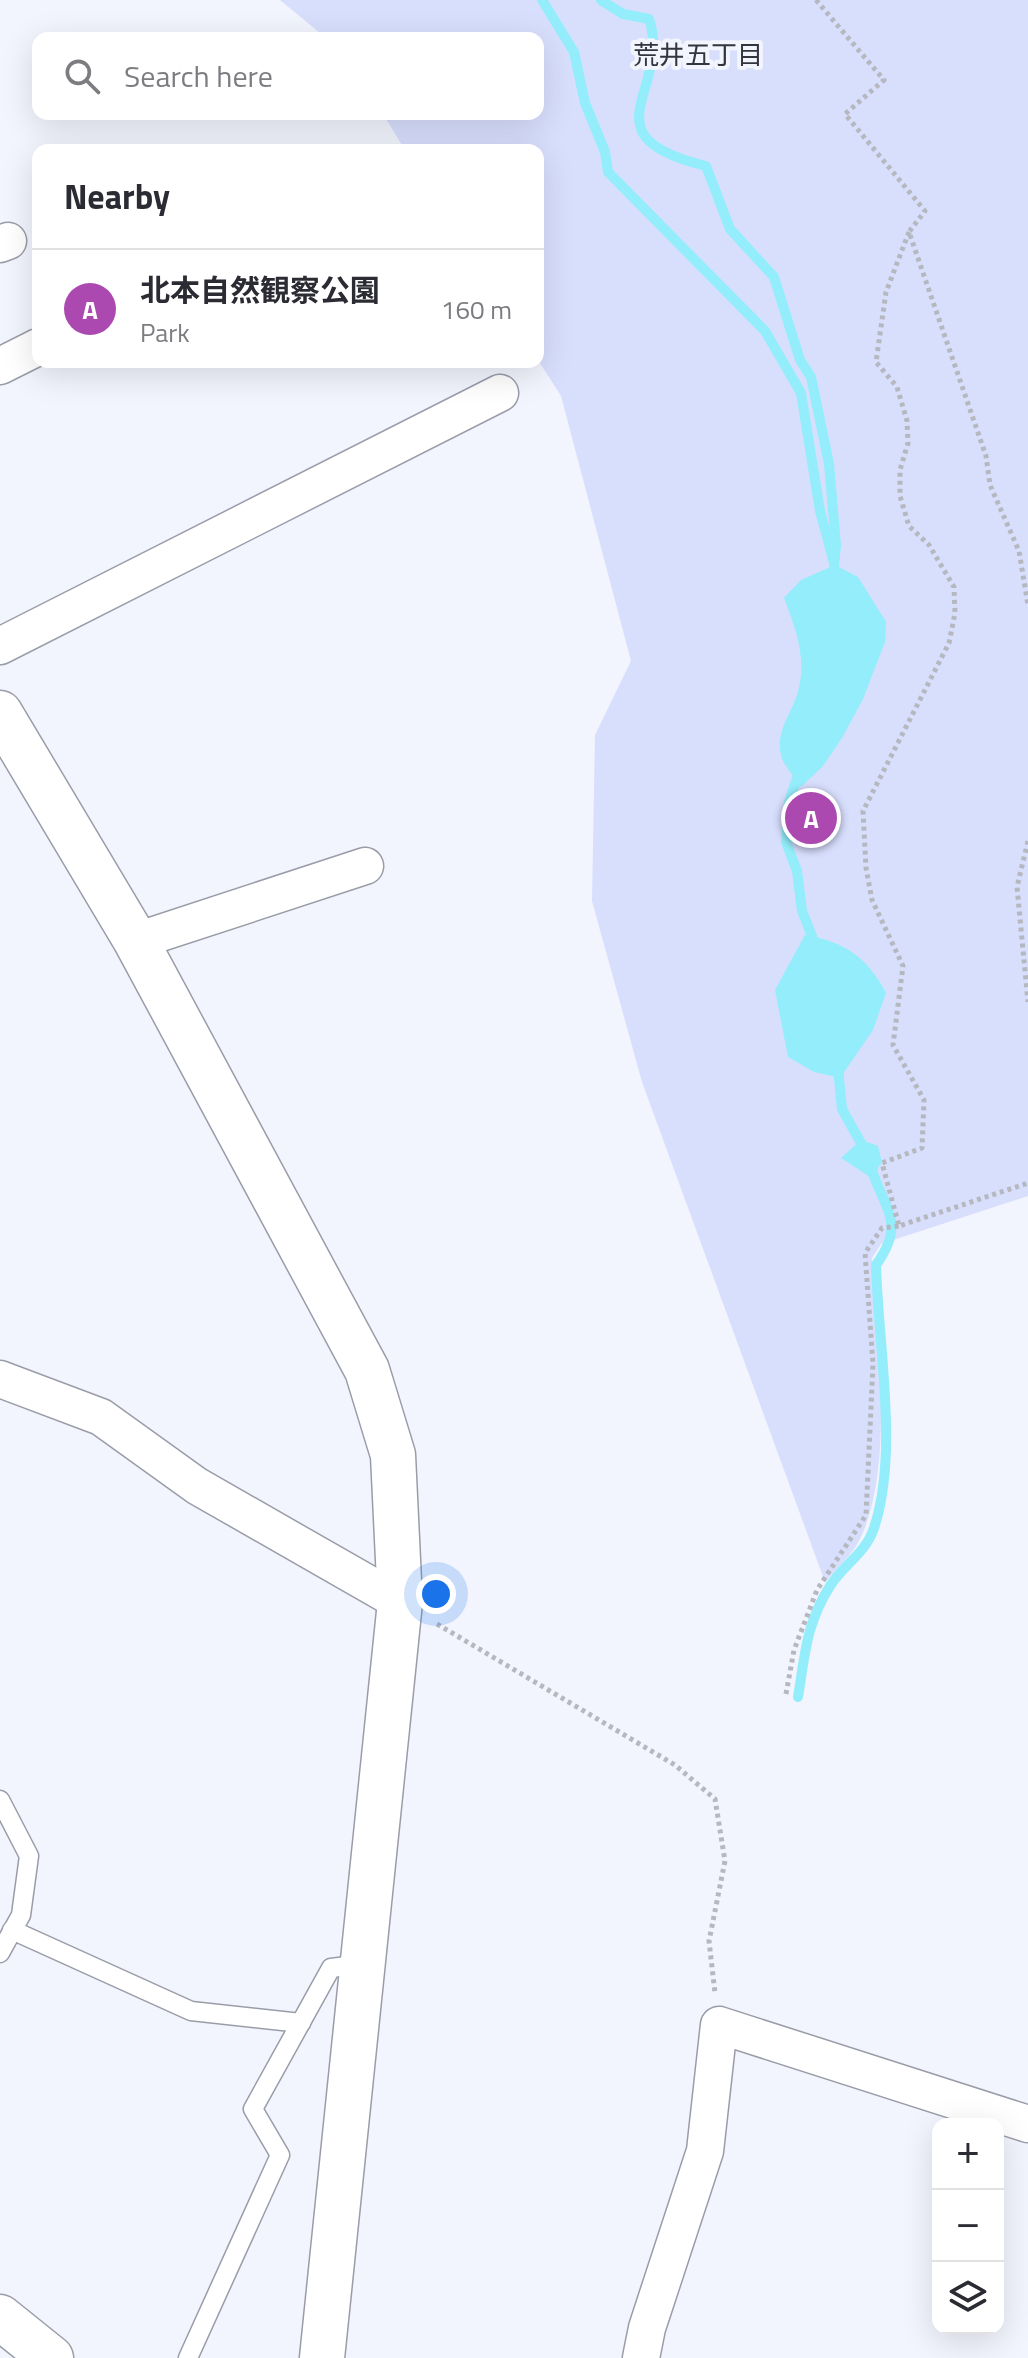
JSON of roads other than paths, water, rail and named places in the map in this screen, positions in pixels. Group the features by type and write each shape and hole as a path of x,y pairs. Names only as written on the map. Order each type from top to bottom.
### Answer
{"street":[{"path":"0,366 32,350"},
{"path":"0,646 500,393"},
{"path":"0,713 136,941 367,1370 393,1455 400,1602 322,2358"},
{"path":"136,941 365,866"},
{"path":"0,1379 101,1417 197,1486 400,1602"},
{"path":"641,2358 647,2328 705,2151 719,2025 1028,2124"},
{"path":"0,2317 51,2358"}],"lane":[{"path":"0,1800 29,1856 21,1915 0,1953"},
{"path":"12,1930 191,2011 301,2023"},
{"path":"188,2358 280,2155 253,2109 331,1968 363,1964"}],"water":[{"path":"835,565 858,577 886,622 885,642 863,699 842,738 823,766 801,787 784,763 780,747 782,731 797,695 801,670 796,633 784,598 801,580"},
{"path":"805,935 832,942 853,953 871,970 886,993 873,1030 840,1078 814,1072 788,1057 775,990"},
{"path":"861,1140 878,1146 882,1163 878,1167 876,1181 841,1158"}],"waterway":[{"path":"542,0 574,52 585,103 605,152 608,172 765,331 801,393 820,511 834,563"},
{"path":"601,0 623,14 649,19 653,44 651,67 640,108 640,125 648,140 669,154 706,166 730,229 774,277 800,360 811,377 829,464 836,545 833,576"},
{"path":"800,769 789,802 786,842 797,871 802,911 817,949"},
{"path":"838,1068 842,1109 866,1152"},
{"path":"798,1697 816,1613 835,1579 870,1537 881,1498 886,1433 876,1265 890,1239 891,1228 888,1208 872,1171"}],"place":[{"name":"北本自然観察公園","path":"811,818"}],"district":[{"name":"荒井五丁目","path":"698,54"}]}
